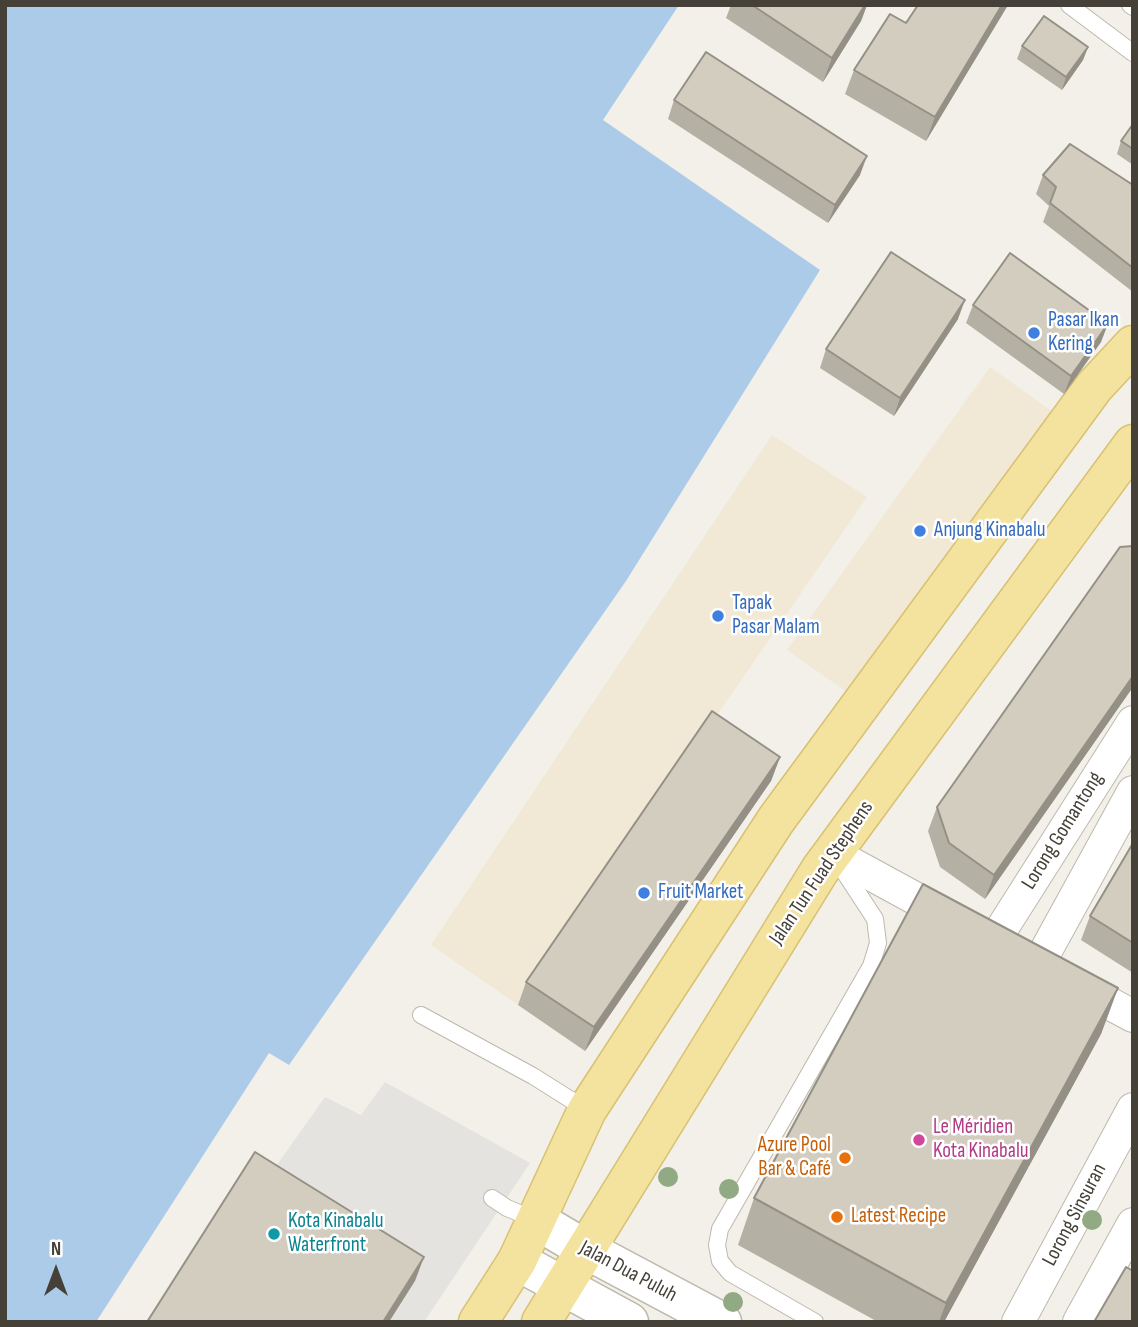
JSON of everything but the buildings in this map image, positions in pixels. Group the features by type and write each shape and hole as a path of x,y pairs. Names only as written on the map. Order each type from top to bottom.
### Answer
{"main road":[{"path":"478,1322 517,1261 587,1110 776,820 1094,387 1129,349"},
{"path":"536,1220 603,1121 792,827 933,629 1108,393 1129,349"},
{"name":"Jalan Tun Fuad Stephens","path":"541,1322 820,870 1133,444"}],"street":[{"name":"Lorong Gomantong","path":"994,941 1133,722"},
{"name":"Lorong Gomantong","path":"1038,965 1133,792"},
{"path":"832,853 1133,1016"},
{"name":"Lorong Sinsuran","path":"1018,1322 1133,1109"},
{"name":"Jalan Dua Puluh","path":"536,1220 680,1312 722,1322"},
{"path":"1079,1322 1133,1224"},
{"name":"Jalan Dua Puluh","path":"517,1261 629,1322"}],"lane":[{"path":"1069,5 1133,53"},
{"path":"815,1322 730,1273 720,1261 717,1245 720,1229 871,966 878,943 875,919 832,853"},
{"path":"421,1015 533,1076 587,1110"},
{"path":"492,1198 507,1208 536,1220"}],"shaded area":[{"name":"Anjung Kinabalu","path":"990,367 1053,412 851,695 787,650"},
{"name":"Tapak Pasar Malam","path":"772,435 867,497 518,1005 431,945"},
{"path":"385,1082 530,1163 424,1322 389,1322 415,1281 262,1186 325,1097 361,1115"}],"water":[{"path":"5,5 679,5 603,120 820,270 626,581 289,1065 269,1053 96,1322 5,1322"}],"place":[{"name":"Pasar Ikan Kering","path":"1034,333"},
{"name":"Anjung Kinabalu","path":"920,531"},
{"name":"Tapak Pasar Malam","path":"718,616"},
{"name":"Fruit Market","path":"644,893"},
{"name":"Le Méridien Kota Kinabalu","path":"919,1140"},
{"name":"Azure Pool Bar & Café","path":"845,1158"},
{"name":"Latest Recipe","path":"837,1217"},
{"name":"Kota Kinabalu Waterfront","path":"274,1234"}]}
